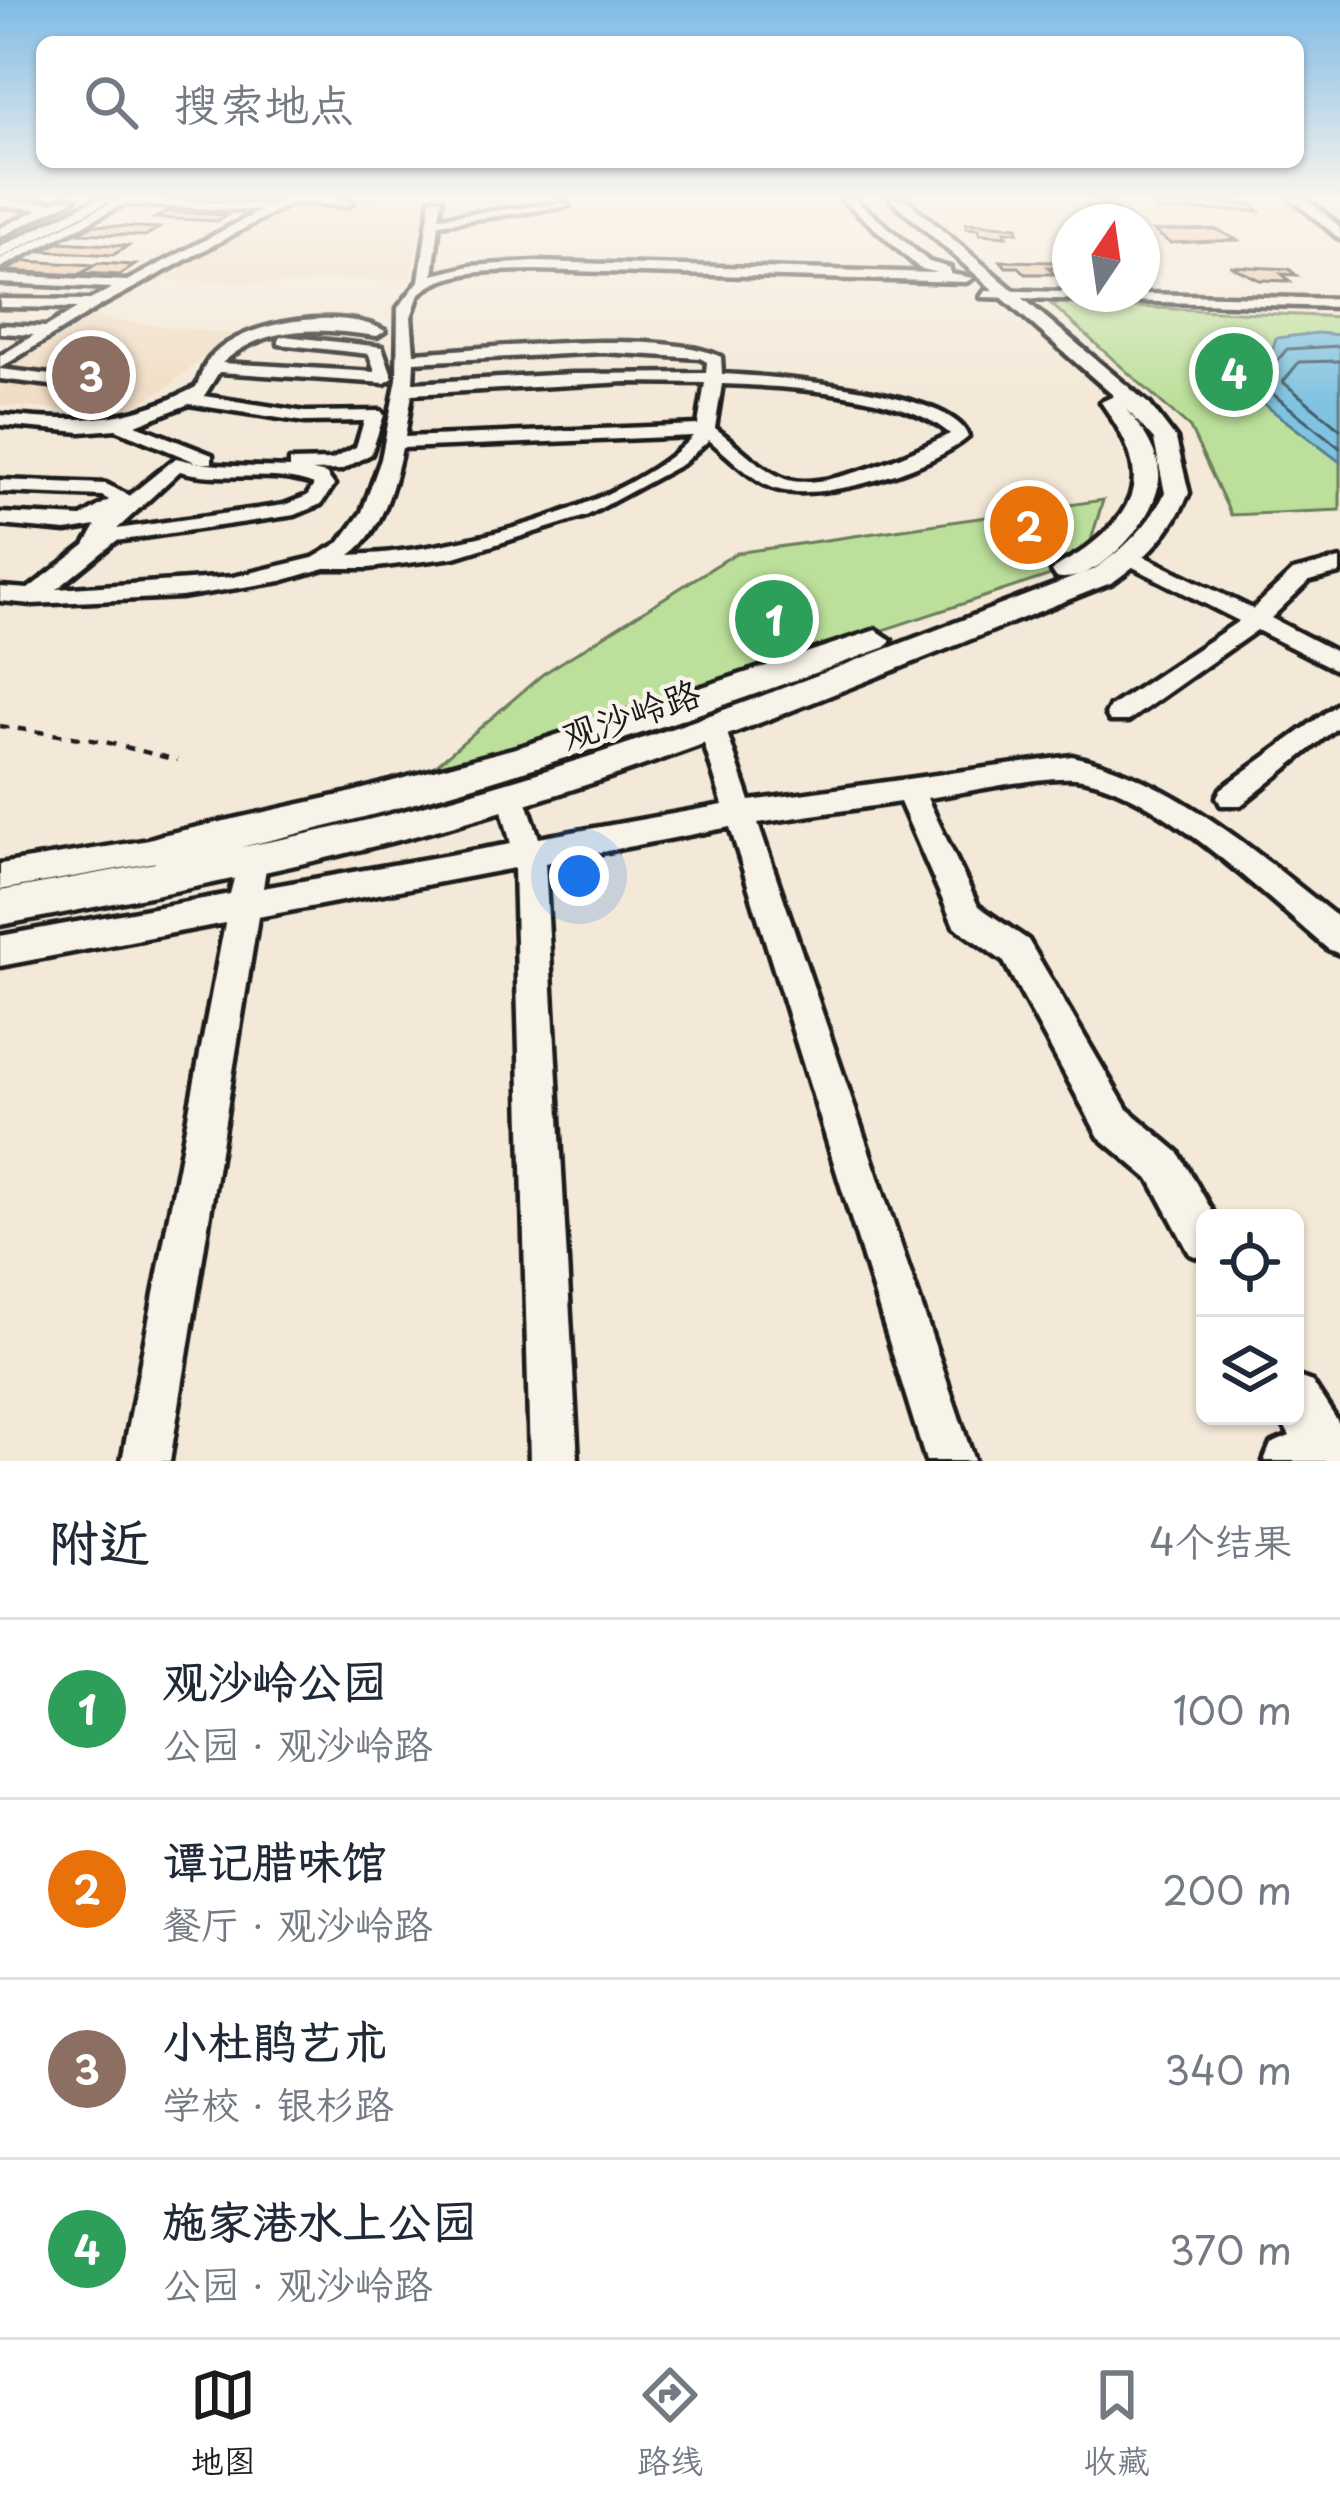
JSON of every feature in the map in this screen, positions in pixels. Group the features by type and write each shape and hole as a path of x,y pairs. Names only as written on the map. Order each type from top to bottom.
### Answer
{"main road":[{"name":"观沙岭路","path":"0,908 252,861 512,795 712,727 1103,576 1154,535 1177,494 1165,439 1142,410 959,267"},
{"name":"观沙岭路","path":"162,850 395,798 537,757 1084,564 1142,509 1149,488 1148,464 1136,437 1106,395 959,267"}],"street":[{"path":"0,363 163,267"},
{"path":"425,283 427,267"},
{"path":"777,267 777,274"},
{"path":"927,267 987,289"},
{"path":"322,562 360,536 393,443 406,388 403,309 411,292 444,273 509,269 777,274 987,289 1340,303"},
{"path":"0,280 129,285"},
{"path":"0,303 77,307 95,303"},
{"path":"0,350 42,331 77,307"},
{"path":"0,420 86,429 123,426 188,399 209,383 211,367 234,346 270,328 299,324 377,331"},
{"path":"0,333 42,331"},
{"path":"0,333 25,338"},
{"path":"211,367 385,378 376,350 262,339"},
{"path":"0,594 32,597 225,583 322,562 458,549 558,520 642,480 680,457 707,430 715,360 703,354 602,340 406,358"},
{"path":"0,374 110,387"},
{"path":"393,443 707,430 778,484 791,488 894,468 959,436 959,430 942,417 883,399 789,382 604,376 406,388"},
{"path":"123,426 200,458 237,465 334,466 364,450 375,415 305,417 188,399"},
{"path":"32,597 96,545 122,533 155,533 289,511 314,500 324,485 319,478 297,472 233,475 176,464 104,529 96,545"},
{"path":"0,486 106,490 121,499 114,510 82,525 0,519"},
{"path":"1131,557 1340,664"},
{"path":"1119,714 1256,620 1301,576 1340,566"},
{"path":"1231,796 1340,711"},
{"path":"712,727 950,1461"},
{"path":"0,951 739,814 1072,767 1101,769 1130,782 1228,850 1340,939"},
{"path":"909,791 966,916 1016,951 1113,1123 1164,1166 1196,1223"},
{"path":"512,795 529,855 554,1461"},
{"path":"0,877 162,850"},
{"path":"146,1461 252,861"},
{"path":"1304,1422 1317,1453"}],"path":[{"path":"0,726 105,742 177,760"}],"shaded area":[{"path":"178,267 413,267 403,280 321,280 301,285 161,279"},
{"path":"84,317 232,334 169,386 120,415 0,405 0,365"}],"green space":[{"path":"1160,308 1340,317 1340,510 1231,515 1190,428 1060,312 1160,312"},
{"path":"1103,500 1084,564 414,784 543,674 736,553"}],"water":[{"path":"1340,335 1340,462 1232,380 1271,354 1276,338"}],"building":[{"path":"13,267 92,267 79,275 6,271"},
{"path":"91,267 132,267 120,275 82,273"},
{"path":"1019,267 1048,267 1052,274 1026,274"},
{"path":"1233,267 1289,269 1296,275 1282,274 1290,281 1260,280"}],"place":[{"name":"施家港水上公园","path":"1234,372"},
{"name":"小杜鹃艺术","path":"91,375"},
{"name":"谭记腊味馆","path":"1029,525"},
{"name":"观沙岭公园","path":"774,619"}]}
